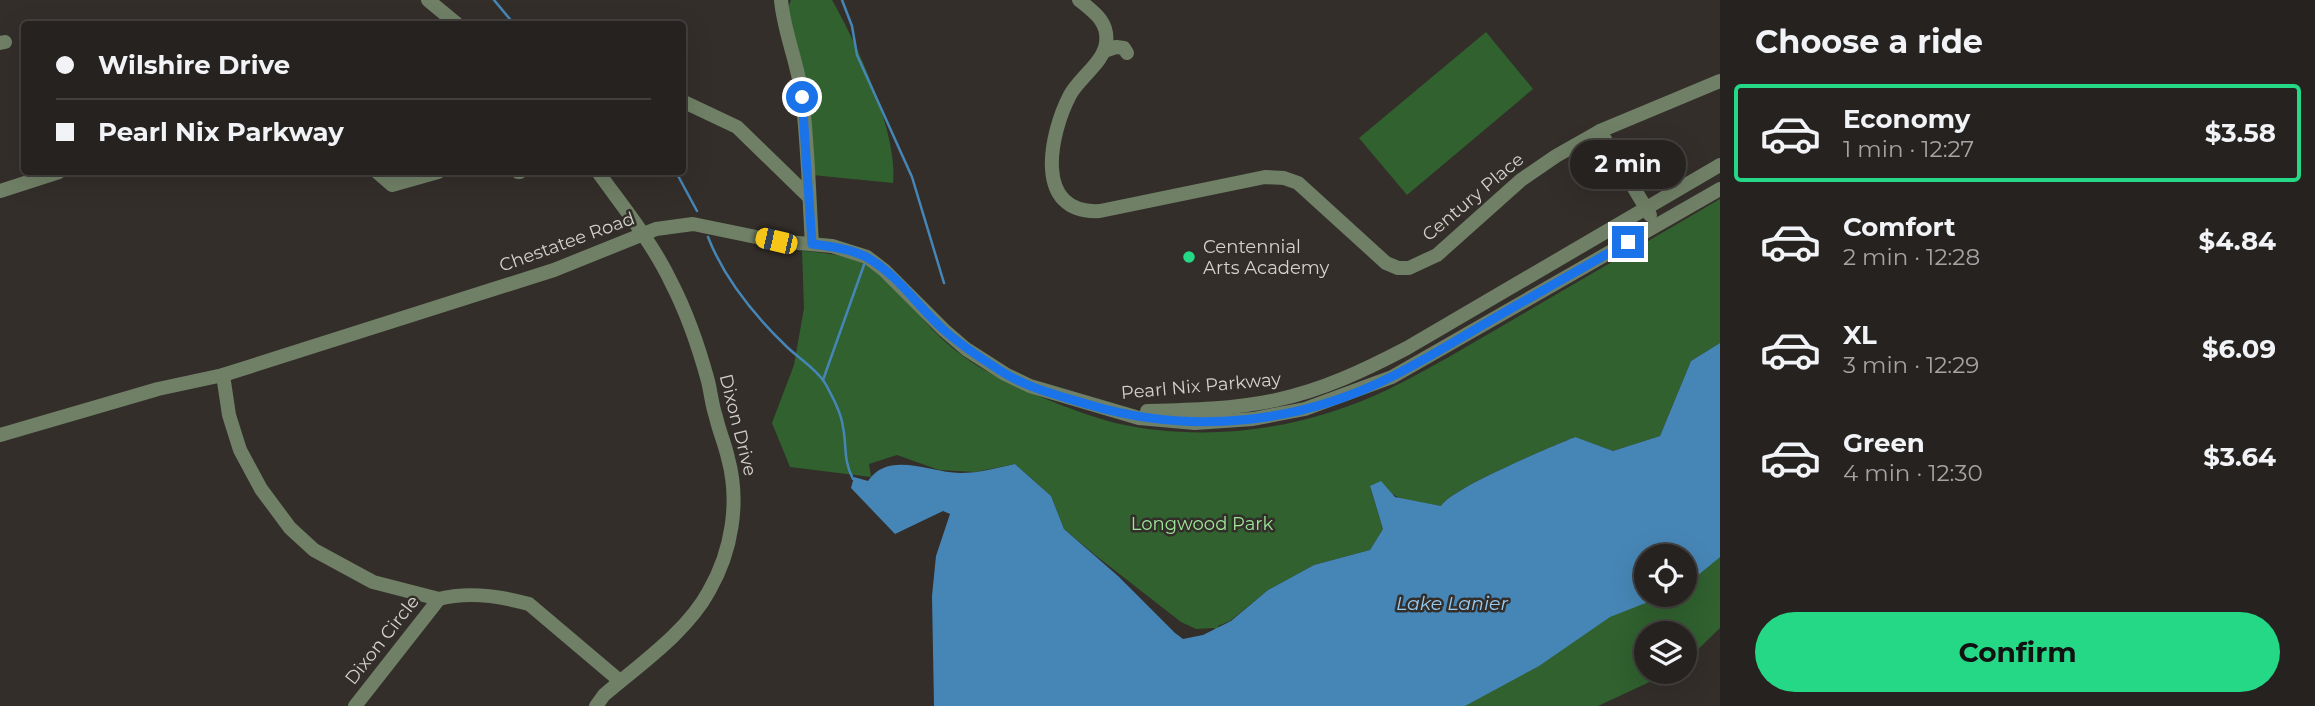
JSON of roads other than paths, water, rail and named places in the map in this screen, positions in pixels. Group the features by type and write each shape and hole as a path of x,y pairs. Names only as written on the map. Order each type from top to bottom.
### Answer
{"street":[{"path":"428,0 453,21"},
{"path":"781,0 802,97 812,244"},
{"path":"1079,0 1104,23 1107,38 1104,51"},
{"path":"1104,51 1116,47 1124,48 1127,53"},
{"name":"Century Place","path":"1104,51 1075,87 1058,125 1052,157 1052,178 1062,199 1084,211 1100,211 1265,177 1284,178 1298,183 1386,263 1398,268 1409,268 1437,255 1521,180 1600,131 1720,81"},
{"path":"686,103 737,128 809,197"},
{"path":"1600,131 1646,210 1658,223"},
{"name":"Pearl Nix Parkway","path":"1114,412 1168,411 1261,402 1328,385 1357,374 1407,348 1720,165"},
{"path":"0,191 50,175"},
{"path":"380,175 392,185 427,175"},
{"name":"Dixon Drive","path":"596,706 604,695 672,637 703,601 719,570 734,514 731,469 691,329 671,281 643,234 600,175"},
{"name":"Pearl Nix Parkway","path":"1114,412 1166,421 1223,422 1288,413 1336,399 1392,377 1720,189"},
{"name":"Chestatee Road","path":"0,435 158,389 223,375 554,270 656,229 693,224 776,241 832,246 867,257 966,349 1005,374 1030,386 1114,412"},
{"path":"223,375 229,415 240,450 261,489 290,528 314,551 373,582 439,599"},
{"name":"Dixon Circle","path":"355,706 439,599 465,594 512,599 529,604 620,681"}],"water":[{"name":"Lake Lanier","path":"1720,343 1720,557 1697,576 1697,544 1634,544 1635,607 1610,617 1539,666 1465,706 934,706 932,596 936,556 950,514 943,511 895,534 851,488 854,477 868,481 877,472 898,465 960,473 1015,464 1051,496 1064,529 1118,576 1183,639 1203,635 1231,621 1268,590 1314,565 1370,550 1383,529 1370,486 1381,481 1395,497 1441,506 1449,498 1481,479 1575,437 1613,451 1660,436 1691,361"}],"waterway":[{"path":"494,0 512,21"},
{"path":"842,0 852,26 857,55 912,177 944,283"},
{"path":"678,175 697,211"},
{"path":"708,237 732,282 752,309 825,383 840,416 846,459 853,479"},
{"path":"823,380 865,262"}],"place":[{"name":"Centennial Arts Academy","path":"1189,257"}],"park label":[{"name":"Longwood Park","path":"1202,524"}]}
